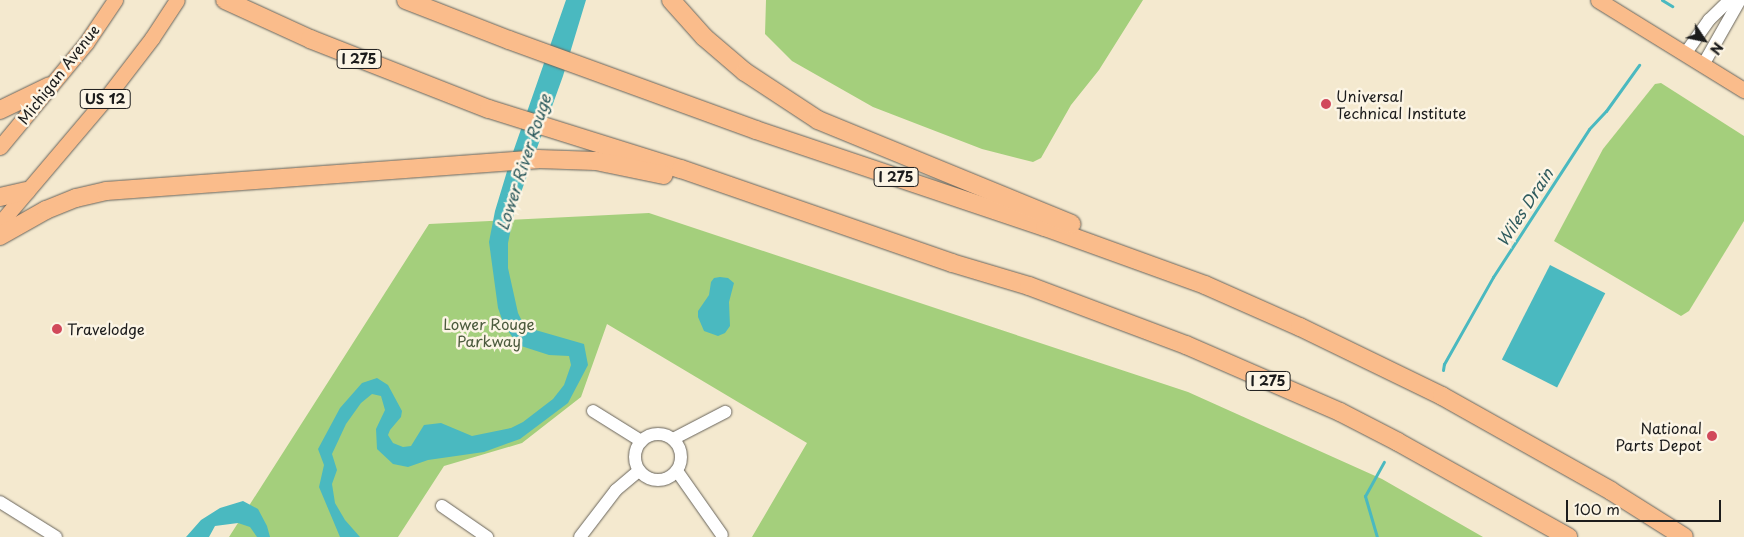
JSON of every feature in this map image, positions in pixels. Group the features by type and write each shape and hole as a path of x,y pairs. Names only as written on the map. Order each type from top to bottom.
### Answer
{"highway":[{"name":"I 275","path":"406,0 509,40 615,77 756,130 1045,227 1178,275 1300,328 1442,396 1611,492 1684,537"},
{"path":"671,0 704,37 745,72 818,120 1124,245 1178,275"},
{"name":"I 275","path":"228,2 319,43 489,109 594,141 952,263 1029,286 1186,345 1331,408 1453,470 1568,537"},
{"path":"0,110 50,86"},
{"path":"0,236 46,210 96,193 538,159 587,160 646,170 884,246 952,263"},
{"path":"0,197 26,191"}],"main road":[{"name":"Michigan Avenue","path":"0,147 86,43 115,0"},
{"name":"US 12","path":"0,223 106,98 152,38 176,0"},
{"path":"1598,0 1744,90"}],"street":[{"path":"1685,54 1709,20 1730,0"},
{"path":"1703,65 1740,0"},
{"path":"592,411 641,441"},
{"path":"673,439 726,412"},
{"path":"660,433 673,439 678,444 682,458 677,471 672,476 658,480 644,476 639,471 635,456 641,441 646,436 660,433"},
{"path":"581,537 616,490 639,471"},
{"path":"677,471 722,535"},
{"path":"0,502 56,537"},
{"path":"442,506 487,537"}],"green space":[{"path":"766,0 1143,0 1099,70 1071,105 1041,158 1033,162 982,149 873,107 792,61 765,34"},
{"path":"1661,83 1744,136 1744,221 1689,311 1681,316 1554,241 1603,149 1655,84"},
{"name":"Lower Rouge Parkway","path":"649,213 1188,392 1382,479 1483,537 752,537 807,443 607,324 581,397 522,443 444,466 398,537 229,537 429,224"}],"water":[{"name":"Lower River Rouge","path":"566,0 586,0 563,76 515,209 508,243 508,268 518,313 525,327 584,344 588,365 568,403 520,439 484,452 428,460 408,467 393,464 377,449 376,429 385,410 381,396 372,394 361,403 346,424 332,454 337,470 332,484 335,503 345,520 360,537 340,537 319,487 324,465 318,449 340,408 362,383 377,378 388,385 402,411 401,417 388,435 393,443 403,447 411,446 424,425 441,423 472,436 511,428 523,422 553,399 564,385 571,365 569,356 549,355 518,345 504,325 498,308 489,242 495,211 512,155"},
{"path":"1550,265 1605,293 1557,388 1502,359"},
{"path":"714,278 728,278 734,283 729,302 730,326 725,333 718,336 704,331 698,317 698,311 709,295 711,282"},
{"path":"243,501 258,509 267,526 270,537 257,537 250,527 238,523 215,526 209,537 186,537 201,520 220,508"}],"waterway":[{"name":"Wiles Drain","path":"1662,0 1672,6"},
{"name":"Wiles Drain","path":"1443,370 1444,364 1493,277 1589,129 1606,111 1639,65"},
{"name":"Wiles Drain","path":"1377,537 1365,496 1384,462"}],"place":[{"name":"Universal Technical Institute","path":"1326,104"},
{"name":"Travelodge","path":"57,329"},
{"name":"National Parts Depot","path":"1712,436"}]}
